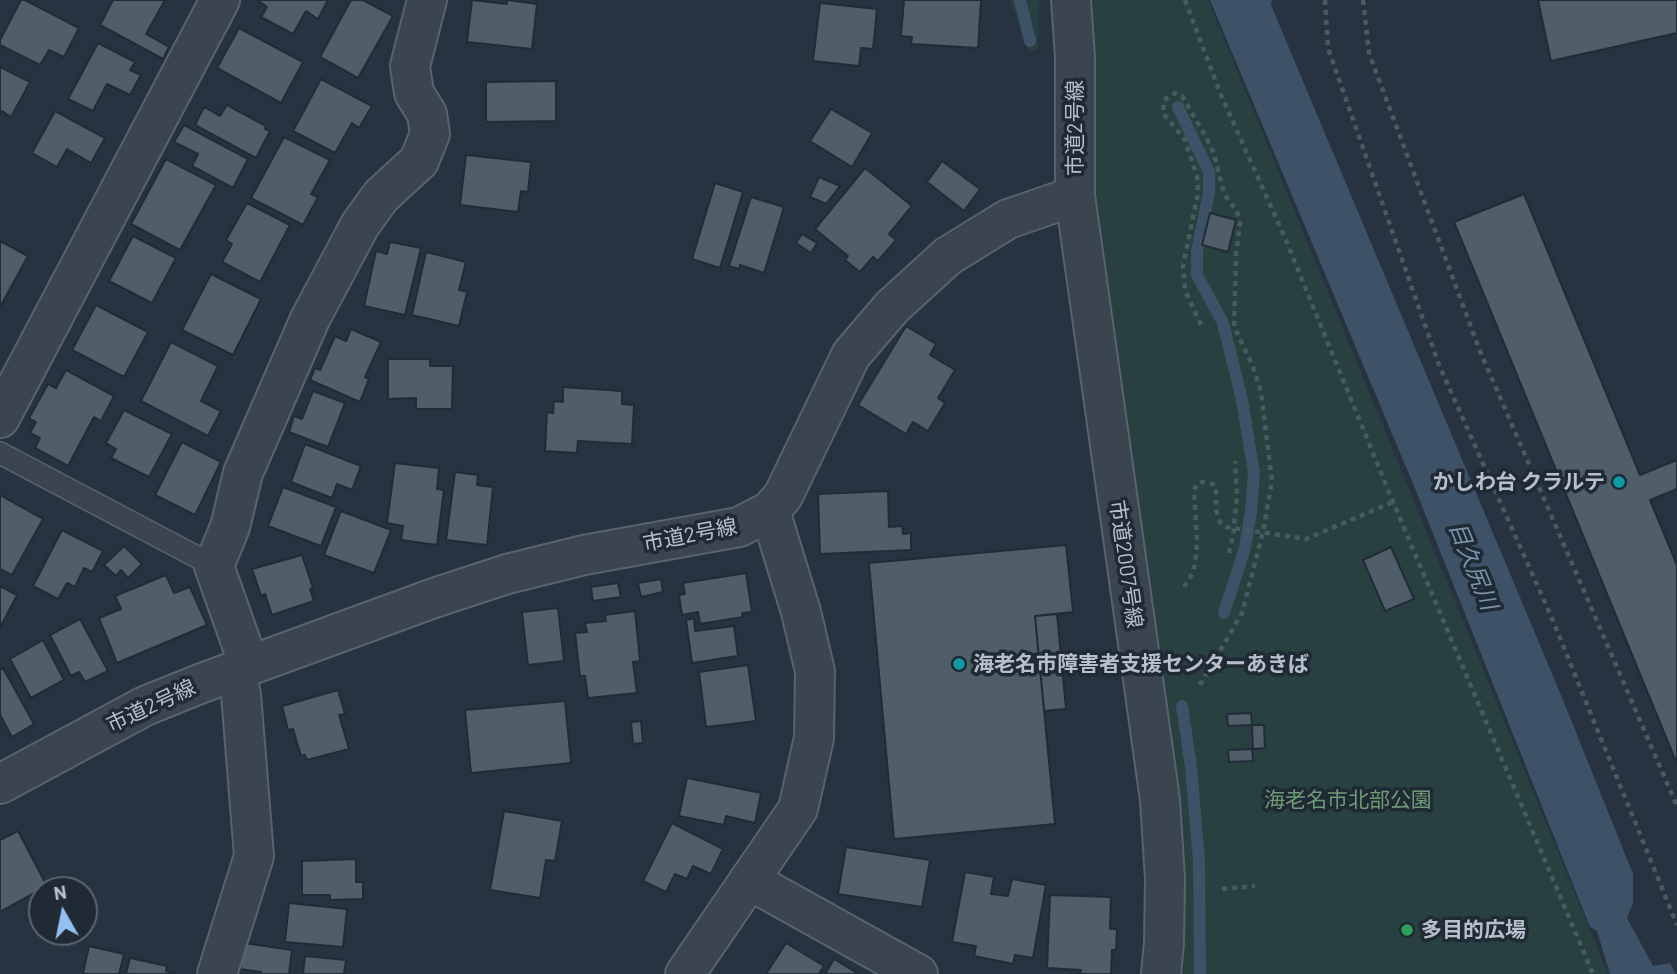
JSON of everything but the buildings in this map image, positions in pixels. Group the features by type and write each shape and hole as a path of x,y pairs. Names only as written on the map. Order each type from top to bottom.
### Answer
{"street":[{"path":"0,418 220,0"},
{"name":"市道2号線","path":"0,784 145,706 242,668 507,574 584,555 739,527 770,511 783,496 851,355 892,307 948,256 1008,219 1075,196 1075,57 1071,0"},
{"path":"217,974 254,856 241,694 242,668 214,566 230,527 243,473 310,319 360,225 380,196 419,161 430,134 426,114 414,93 410,66 423,2"},
{"name":"市道2007号線","path":"1075,196 1160,800 1164,878 1161,974"},
{"path":"685,974 798,809 814,738 814,671 801,612 770,511"},
{"path":"749,880 918,974"}],"lane":[{"path":"0,453 214,566"}],"path":[{"path":"1185,0 1222,95 1285,238 1393,502 1593,974"},
{"path":"1325,0 1328,48 1438,365 1551,616 1677,925"},
{"path":"1363,0 1369,53 1480,351 1677,806"},
{"path":"1200,685 1242,613 1272,481 1261,393 1253,367 1234,326 1236,255 1240,223 1237,211 1224,194 1214,154 1206,137 1187,103 1182,96 1175,93 1164,100 1163,113 1185,141 1197,176 1198,193 1183,266 1183,280 1202,327"},
{"path":"1229,553 1238,528 1235,461"},
{"path":"1184,587 1192,575 1196,554 1196,484 1208,481 1213,484 1220,522 1226,527 1306,539 1393,502"},
{"path":"1222,889 1255,886"}],"green space":[{"path":"1010,0 1039,0 1038,50 1029,52"},
{"name":"海老名市北部公園","path":"1093,0 1208,0 1608,974 1179,974 1160,689 1095,197"}],"water":[{"name":"目久尻川","path":"1210,0 1272,0 1271,5 1561,695 1633,874 1633,903 1627,918 1653,966 1670,963 1676,974 1610,974 1597,931 1590,927 1414,486"}],"waterway":[{"path":"1020,0 1030,41"},
{"path":"1178,107 1209,172 1209,193 1197,251 1197,275 1223,323 1242,400 1254,473 1245,548 1224,613"},
{"path":"1182,706 1191,767 1199,861 1200,974"}],"place":[{"name":"かしわ台 クラルテ","path":"1619,482"},
{"name":"海老名市障害者支援センターあきば","path":"959,664"},
{"name":"多目的広場","path":"1407,930"}]}
